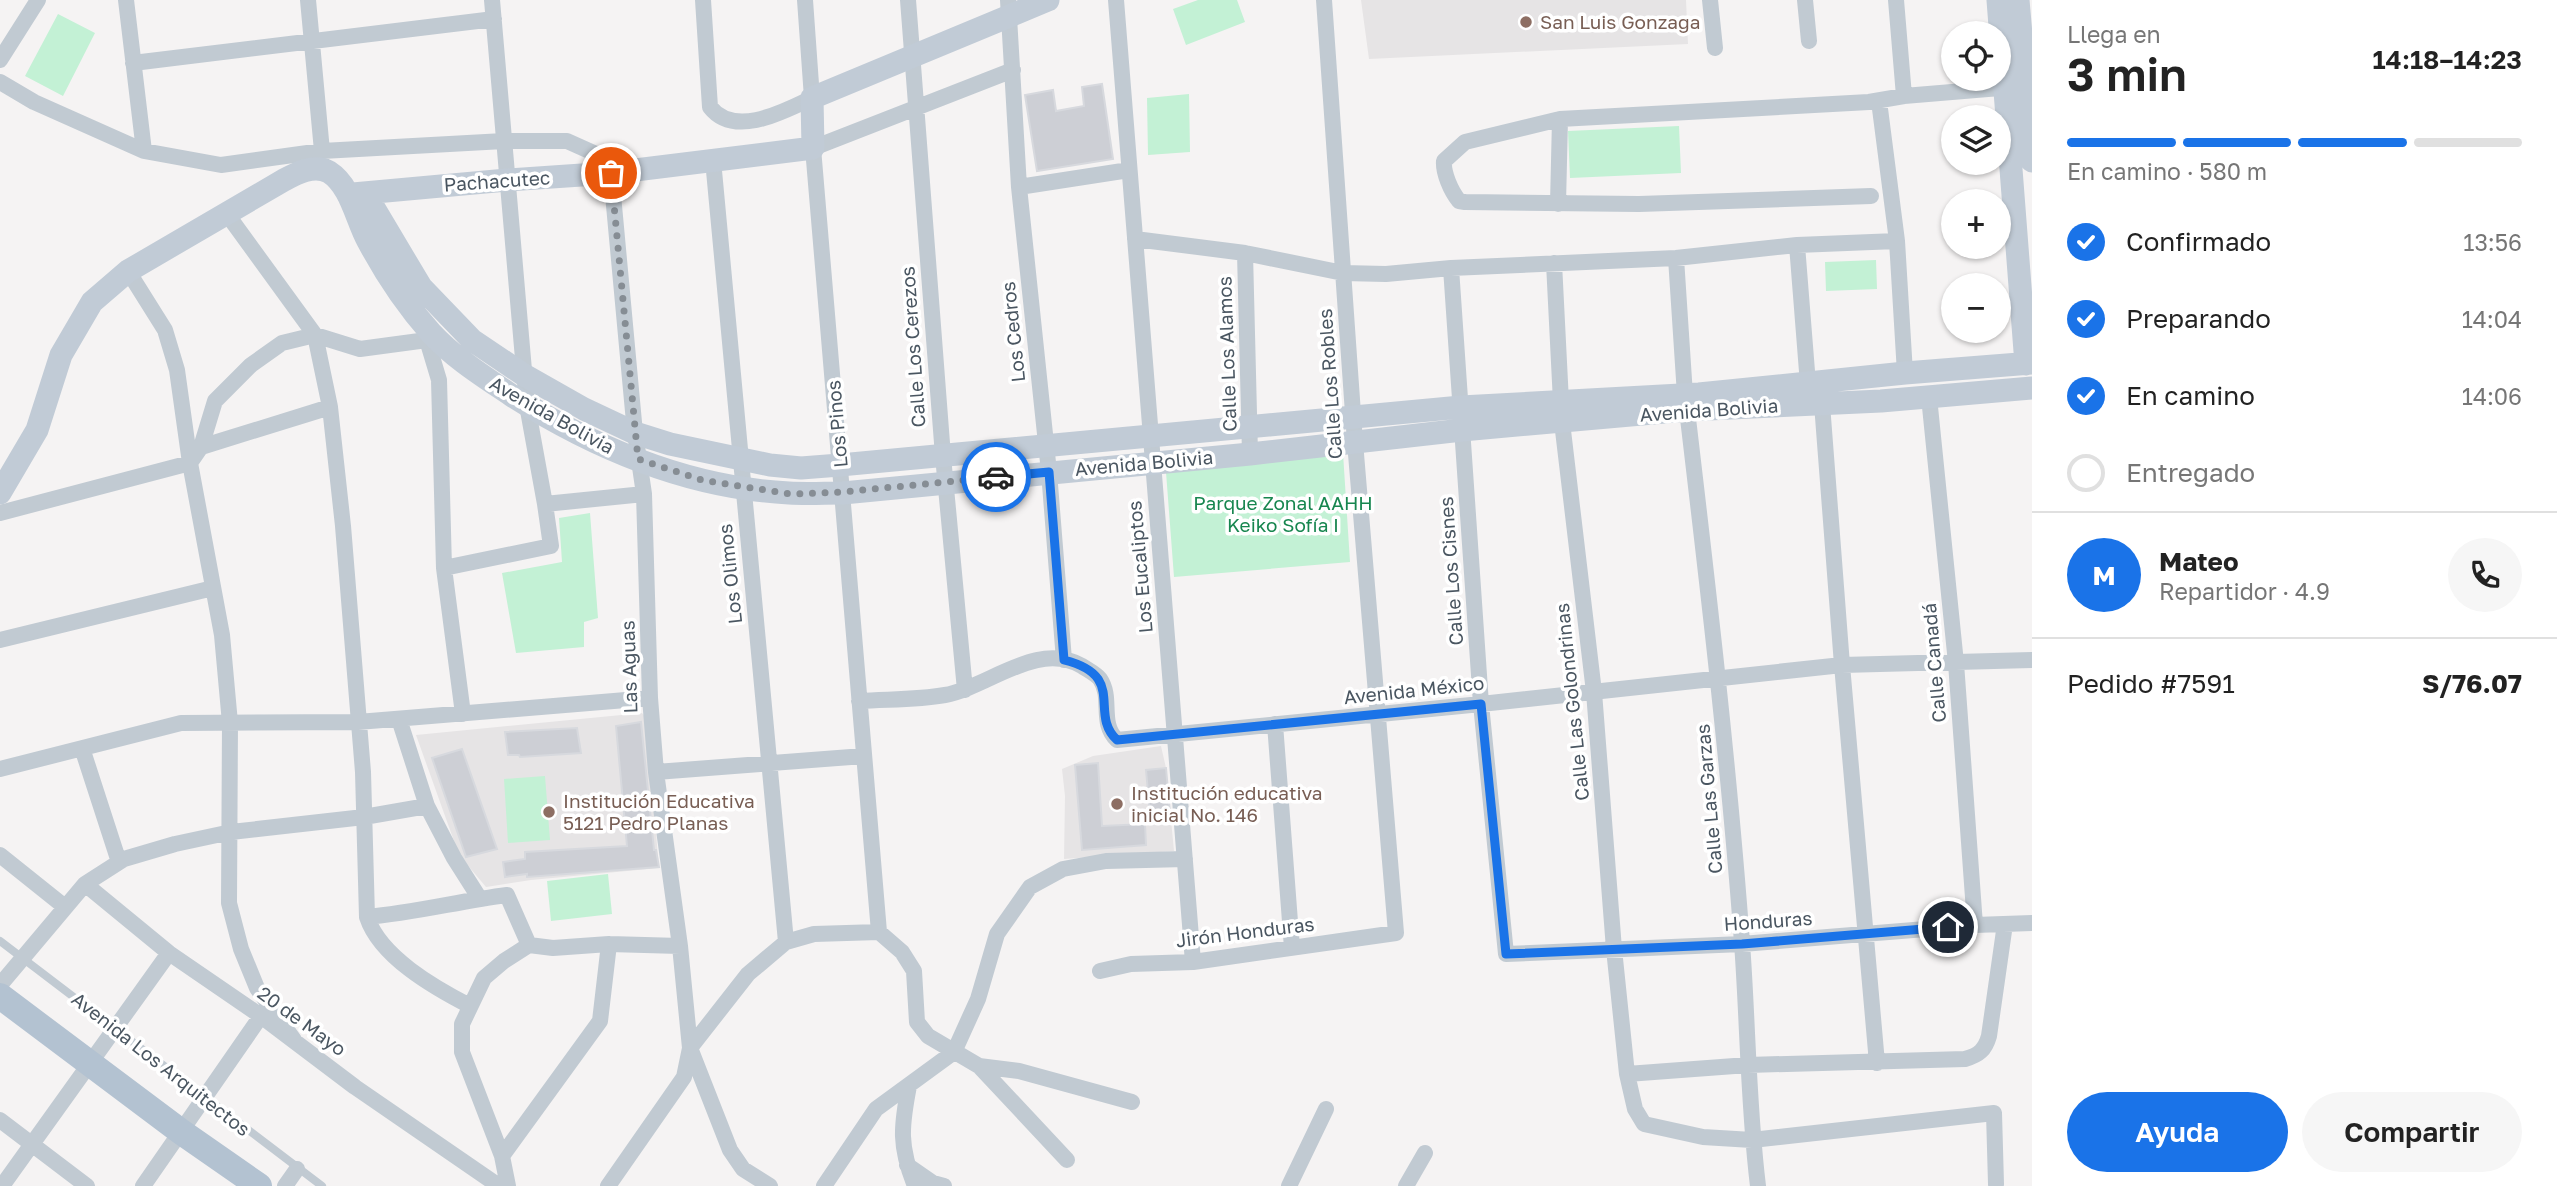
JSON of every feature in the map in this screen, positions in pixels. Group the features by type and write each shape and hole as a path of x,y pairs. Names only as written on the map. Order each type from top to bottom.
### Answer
{"main road":[{"path":"812,98 911,58 1008,8 1048,0"},
{"path":"1998,0 2021,86 2032,161"},
{"path":"2018,0 2029,363"},
{"name":"Los Pinos","path":"812,98 813,148"},
{"name":"Pachacutec","path":"356,194 611,173 813,148"},
{"path":"0,493 37,430 61,355 92,302 128,271 321,160"},
{"name":"Avenida Bolivia","path":"321,160 330,173 356,194 421,286 472,340 524,375 584,409 635,433 740,460 801,468 1353,418 1462,419 1686,402 1808,384 2029,363"},
{"name":"Avenida Bolivia","path":"356,194 368,240 429,337 527,405 582,435 638,459 702,480 790,494 843,492 1355,442 1462,419"},
{"path":"1879,377 1881,401"},
{"name":"Avenida Bolivia","path":"1686,402 1822,404 2032,388"},
{"name":"Avenida Los Arquitectos","path":"0,996 180,1131 259,1186"}],"street":[{"path":"0,60 38,0"},
{"path":"126,0 145,151"},
{"path":"308,0 321,160"},
{"path":"444,568 551,546 527,405 492,0"},
{"path":"703,0 710,107 719,118 734,122 773,116 812,98"},
{"name":"Los Pinos","path":"805,0 812,98"},
{"name":"Calle Los Cerezos","path":"908,0 945,482 965,690"},
{"name":"Los Eucaliptos","path":"1116,0 1193,962"},
{"name":"Calle Los Robles","path":"1324,0 1353,418 1396,933"},
{"path":"1710,0 1715,48"},
{"path":"1805,0 1809,41"},
{"path":"1896,0 1904,96"},
{"name":"Los Cedros","path":"1008,8 1019,187 1047,446 1064,660"},
{"path":"133,63 494,19"},
{"path":"813,148 1013,70"},
{"path":"0,82 34,102 145,151 222,165 321,160 504,141 567,141 596,154 611,173"},
{"path":"1871,196 1558,204 1459,201 1443,167 1444,161 1465,142 1560,119 1879,101 1904,96 2021,86"},
{"path":"1879,101 1897,242 1905,373"},
{"path":"1558,204 1560,119"},
{"name":"Los Pinos","path":"813,148 879,932"},
{"name":"Los Olimos","path":"713,160 786,942"},
{"path":"1019,187 1129,170"},
{"name":"Las Aguas","path":"611,173 635,433 644,494 650,698 656,772 680,946 690,1048 730,1150 743,1169 770,1186"},
{"path":"227,214 314,335 330,407 343,526 363,772 368,917 371,930 397,958 433,987 470,1006"},
{"path":"1135,239 1245,253 1343,273 1386,274 1451,268 1676,258 1797,245 1897,242"},
{"path":"1797,245 1808,384"},
{"name":"Calle Los Alamos","path":"1245,253 1250,454"},
{"name":"Calle Las Garzas","path":"1676,258 1686,402 1720,678 1742,944 1752,1140 1758,1186"},
{"name":"Calle Las Golondrinas","path":"1554,263 1562,412 1594,692 1614,949 1627,1074 1638,1117 1643,1124 1703,1137 1752,1140"},
{"name":"Calle Los Cisnes","path":"1451,268 1481,704 1506,954"},
{"path":"128,271 165,330 177,370 190,463 222,635 230,723 229,903 241,949 257,988 293,1040"},
{"path":"0,513 190,463 201,446 215,401 251,365 282,343 314,335 360,349 429,337 439,380 444,568 463,714"},
{"name":"Calle Canadá","path":"1929,397 1956,663 1975,925"},
{"path":"1822,404 1877,1063"},
{"path":"201,446 330,407"},
{"path":"545,504 644,494"},
{"path":"0,640 212,588"},
{"name":"Avenida México","path":"859,701 944,695 965,690 1039,659 1064,660 1076,663 1100,679 1110,734 1117,740 1842,665 2032,660"},
{"path":"0,769 181,723 358,722 650,698"},
{"path":"399,719 428,806 454,858 480,899"},
{"path":"1275,724 1292,948"},
{"path":"82,748 119,862"},
{"path":"656,772 864,756"},
{"path":"0,985 85,884 119,862 175,844 231,832 364,817 428,806"},
{"path":"0,855 65,907"},
{"path":"824,1186 876,1109 954,1052 978,999 997,934 1030,887 1063,869 1106,861 1185,859"},
{"name":"20 de Mayo","path":"85,884 169,953 261,1016 355,1087 493,1184"},
{"path":"368,917 507,895 529,945"},
{"name":"Honduras","path":"1506,954 1742,944 1975,925 2032,923"},
{"path":"1627,1074 1748,1065 1877,1063 1965,1059 1977,1056 1985,1048 1989,1037 2005,924"},
{"path":"608,1186 684,1077 690,1048 748,974 786,942 814,934 879,932 902,952 914,971 916,1022 928,1036 979,1066 1067,1160"},
{"name":"Jirón Honduras","path":"1100,971 1131,964 1193,962 1396,933"},
{"path":"502,1156 600,1021 609,944"},
{"path":"508,1186 502,1156 462,1052 462,1024 484,978 503,961 529,945 553,948 609,944 680,946"},
{"path":"2,1186 169,953"},
{"path":"143,1186 261,1016"},
{"path":"979,1066 1019,1071 1132,1102"},
{"path":"909,1086 901,1136 915,1186"},
{"path":"1289,1186 1326,1109"},
{"path":"1752,1140 1994,1113 1994,1185"},
{"path":"0,1120 88,1186"},
{"path":"1406,1186 1425,1153"},
{"path":"907,1165 933,1183 944,1186"},
{"path":"285,1186 297,1169"}],"lane":[{"name":"Avenida Los Arquitectos","path":"0,941 322,1186"}],"shaded area":[{"name":"San Luis Gonzaga","path":"1361,0 1686,0 1688,44 1369,59"},
{"name":"Institución Educativa 5121 Pedro Planas","path":"642,713 646,718 659,868 486,887 459,855 416,735"},
{"name":"Institución educativa inicial No. 146","path":"1161,746 1166,768 1174,851 1064,859 1065,796 1062,769 1093,756"}],"green space":[{"path":"1198,0 1237,0 1245,22 1186,45 1173,9"},
{"path":"58,14 95,33 63,96 25,76"},
{"path":"1189,94 1190,152 1148,155 1147,98"},
{"path":"1679,126 1681,173 1570,178 1568,131"},
{"path":"1876,260 1877,289 1826,291 1825,262"},
{"name":"Parque Zonal AAHH Keiko Sofía I","path":"1343,453 1350,562 1174,577 1166,472"},
{"path":"590,513 598,618 584,622 584,647 516,653 502,573 562,562 559,518"},
{"path":"545,776 550,840 508,843 504,779"},
{"path":"608,874 612,914 551,921 547,881"}],"building":[{"path":"1102,84 1113,159 1037,171 1025,95 1053,90 1056,111 1084,106 1082,87"},
{"path":"641,722 654,850 659,867 505,877 503,862 525,859 525,852 627,846 616,726"},
{"path":"577,728 581,753 520,757 508,755 505,732"},
{"path":"462,749 497,849 466,857 432,758"},
{"path":"1098,763 1102,826 1145,824 1146,845 1082,850 1075,765"},
{"path":"1166,768 1170,813 1150,814 1146,770"}],"way so far":[{"path":"611,173 638,459 702,480 790,494 843,492 996,477"}],"place":[{"name":"San Luis Gonzaga","path":"1526,22"},
{"name":"Institución educativa inicial No. 146","path":"1117,804"},
{"name":"Institución Educativa 5121 Pedro Planas","path":"549,812"}],"route":[{"path":"996,477 1049,472 1064,660 1076,663 1100,679 1110,734 1117,740 1481,704 1506,954 1742,944 1948,927"}]}
